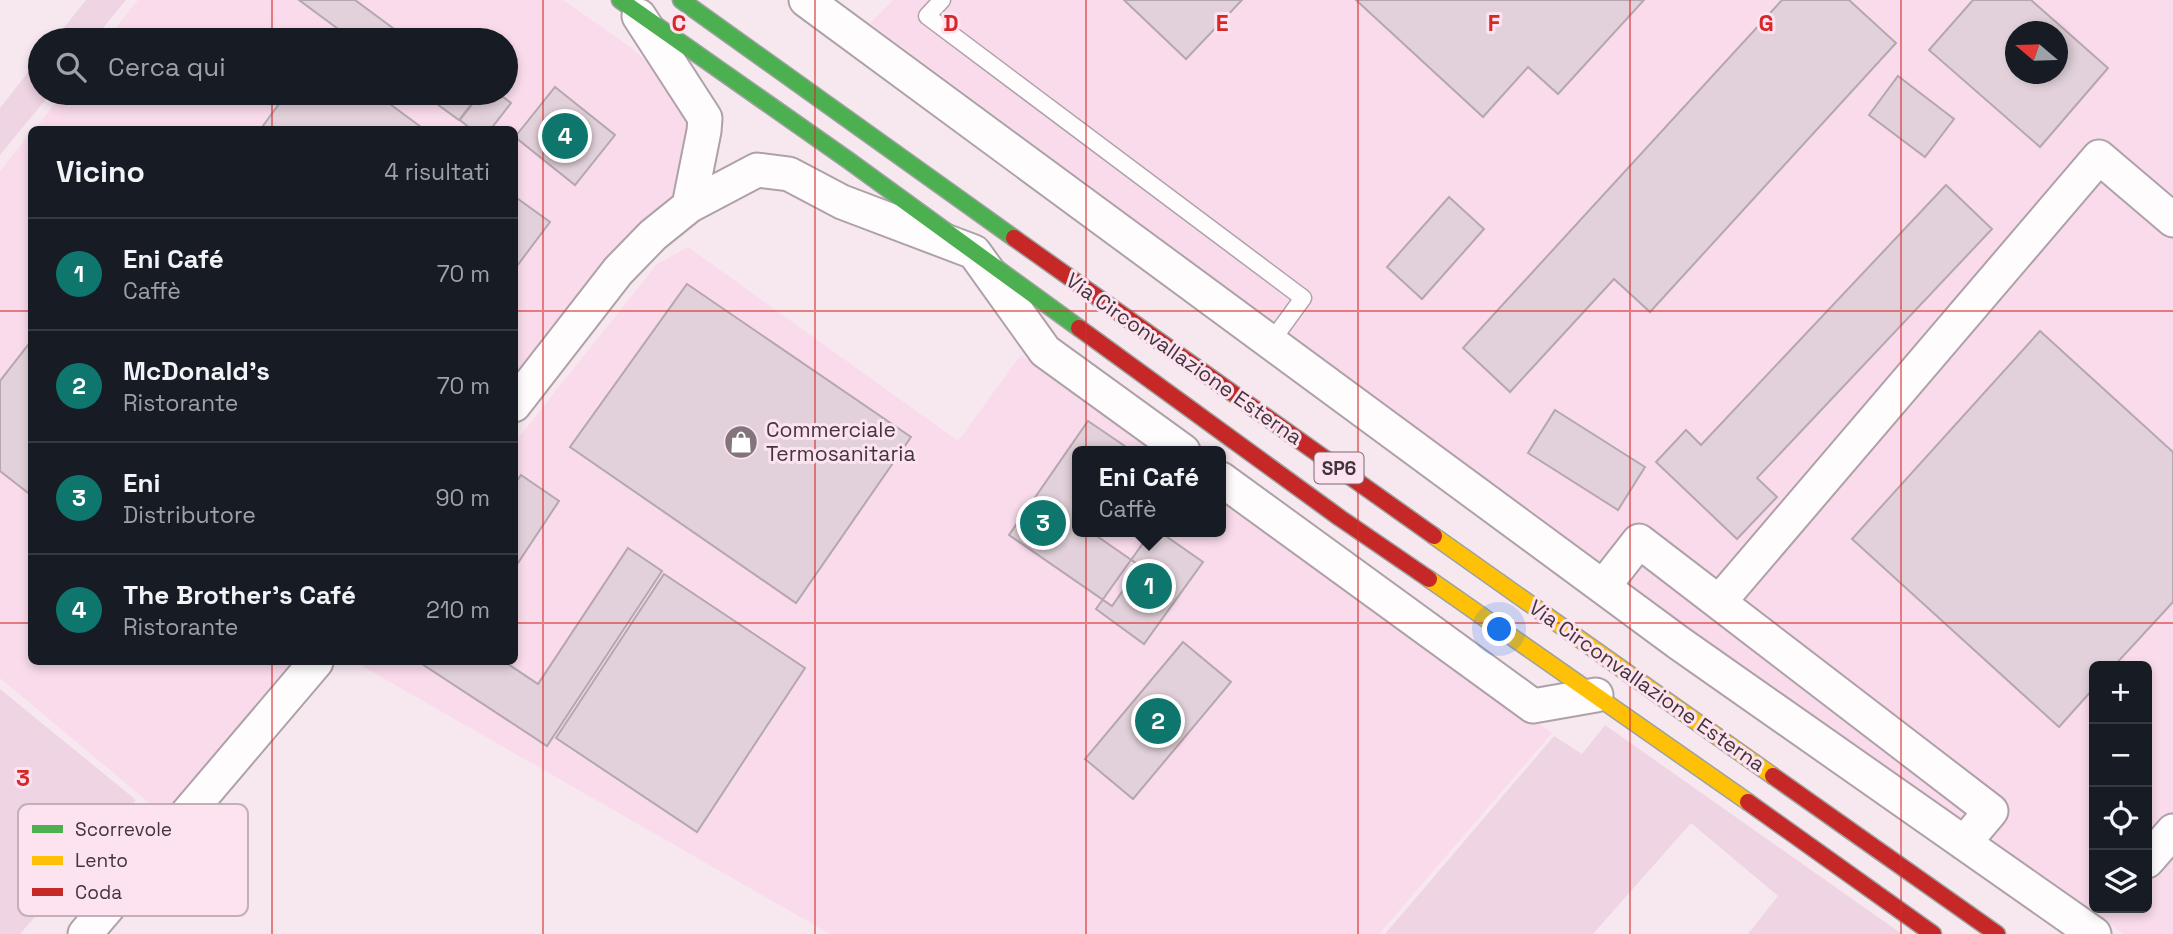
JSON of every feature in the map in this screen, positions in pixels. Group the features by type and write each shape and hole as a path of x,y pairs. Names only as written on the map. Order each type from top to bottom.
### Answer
{"main road":[{"name":"Via Circonvallazione Esterna","path":"681,0 1082,288 1997,934"},
{"name":"Via Circonvallazione Esterna","path":"628,6 974,252 1340,518 1596,695 1933,934"}],"street":[{"path":"518,400 618,271 653,235 689,206 705,118 628,6"},
{"path":"829,6 1271,342 1679,643 1964,843 2095,924"},
{"path":"1718,602 2099,157 2173,220"},
{"name":"Via Circonvallazione Esterna","path":"689,206 757,170 789,174 842,202 974,252 1045,351 1176,446"},
{"name":"Via Circonvallazione Esterna","path":"1226,483 1533,706 1596,695"},
{"path":"1603,587 1639,541 1991,811 1964,843"},
{"path":"195,804 313,665"},
{"path":"2152,855 2173,831"},
{"path":"85,934 100,916"}],"lane":[{"path":"942,0 927,16 1303,298 1271,342"}],"shaded area":[{"path":"86,0 126,0 103,28 64,28"},
{"path":"138,0 563,0 633,49 699,109 686,204 518,391 518,126 37,126 54,105 518,105 518,28 116,28"},
{"path":"893,0 2173,0 2173,934 2124,934 2094,913 2152,913 2152,661 2089,661 2089,909 1689,629 870,23"},
{"path":"28,72 28,105 41,105 0,155 0,108"},
{"path":"28,136 28,665 299,665 187,804 150,804 0,678 0,171"},
{"path":"688,247 958,441 1021,355 1149,446 1072,446 1072,537 1226,537 1226,501 1552,733 1379,934 830,934 360,665 518,665 518,438 657,264"},
{"path":"0,689 136,800 133,804 18,804 18,916 36,916 20,934 0,934"},
{"path":"1605,725 1902,934 1748,934 1778,896 1691,823 1593,934 1385,934 1554,736 1582,754"}],"building":[{"path":"299,0 355,0 393,28 337,28"},
{"path":"1124,0 1242,0 1186,59"},
{"path":"1356,0 1644,0 1558,94 1528,67 1483,117"},
{"path":"1782,0 1849,0 1896,43 1650,312 1614,279 1510,392 1463,348"},
{"path":"1973,0 2031,0 2055,21 2005,21 2005,84 2068,84 2068,33 2108,68 2040,147 1929,50"},
{"path":"1898,76 1954,119 1925,157 1869,115"},
{"path":"555,87 615,135 575,185 518,139 518,133"},
{"path":"278,105 391,105 420,126 263,126"},
{"path":"438,105 471,105 459,120"},
{"path":"472,105 509,105 493,126 467,126 460,120"},
{"path":"1946,185 1992,229 1757,478 1777,497 1737,539 1656,462 1686,430 1701,445"},
{"path":"1449,197 1484,229 1422,299 1387,267"},
{"path":"518,199 550,222 518,265"},
{"name":"Commerciale Termosanitaria","path":"687,284 911,437 796,603 570,447"},
{"path":"2040,331 2173,452 2173,602 2119,661 2089,661 2089,694 2059,727 1852,539"},
{"path":"28,345 28,493 0,471 0,381"},
{"path":"1555,410 1645,467 1618,510 1528,453"},
{"path":"1088,421 1125,446 1072,446 1072,537 1098,537 1140,566 1112,606 1009,535"},
{"path":"521,475 559,501 518,563 518,479"},
{"path":"1147,537 1167,537 1203,562 1144,644 1096,609"},
{"path":"628,548 662,571 547,746 424,665 510,665 538,684"},
{"path":"664,574 805,668 697,832 556,738"},
{"path":"1183,642 1231,682 1133,799 1085,759"}],"traffic: fast":[{"path":"620,0 848,160 1079,328"},
{"path":"681,0 1014,238"}],"traffic: slow":[{"path":"1434,536 1773,776"},
{"path":"1429,579 1748,802"}],"traffic: jam":[{"path":"1014,238 1434,536"},
{"path":"1079,328 1340,518 1429,579"},
{"path":"1773,776 1997,934"},
{"path":"1748,802 1933,934"}],"place":[{"name":"The Brother's Café","path":"565,136"},
{"name":"Commerciale Termosanitaria","path":"741,442"},
{"name":"Eni","path":"1043,523"},
{"name":"Eni Café","path":"1149,586"},
{"name":"McDonald's","path":"1158,721"}]}
